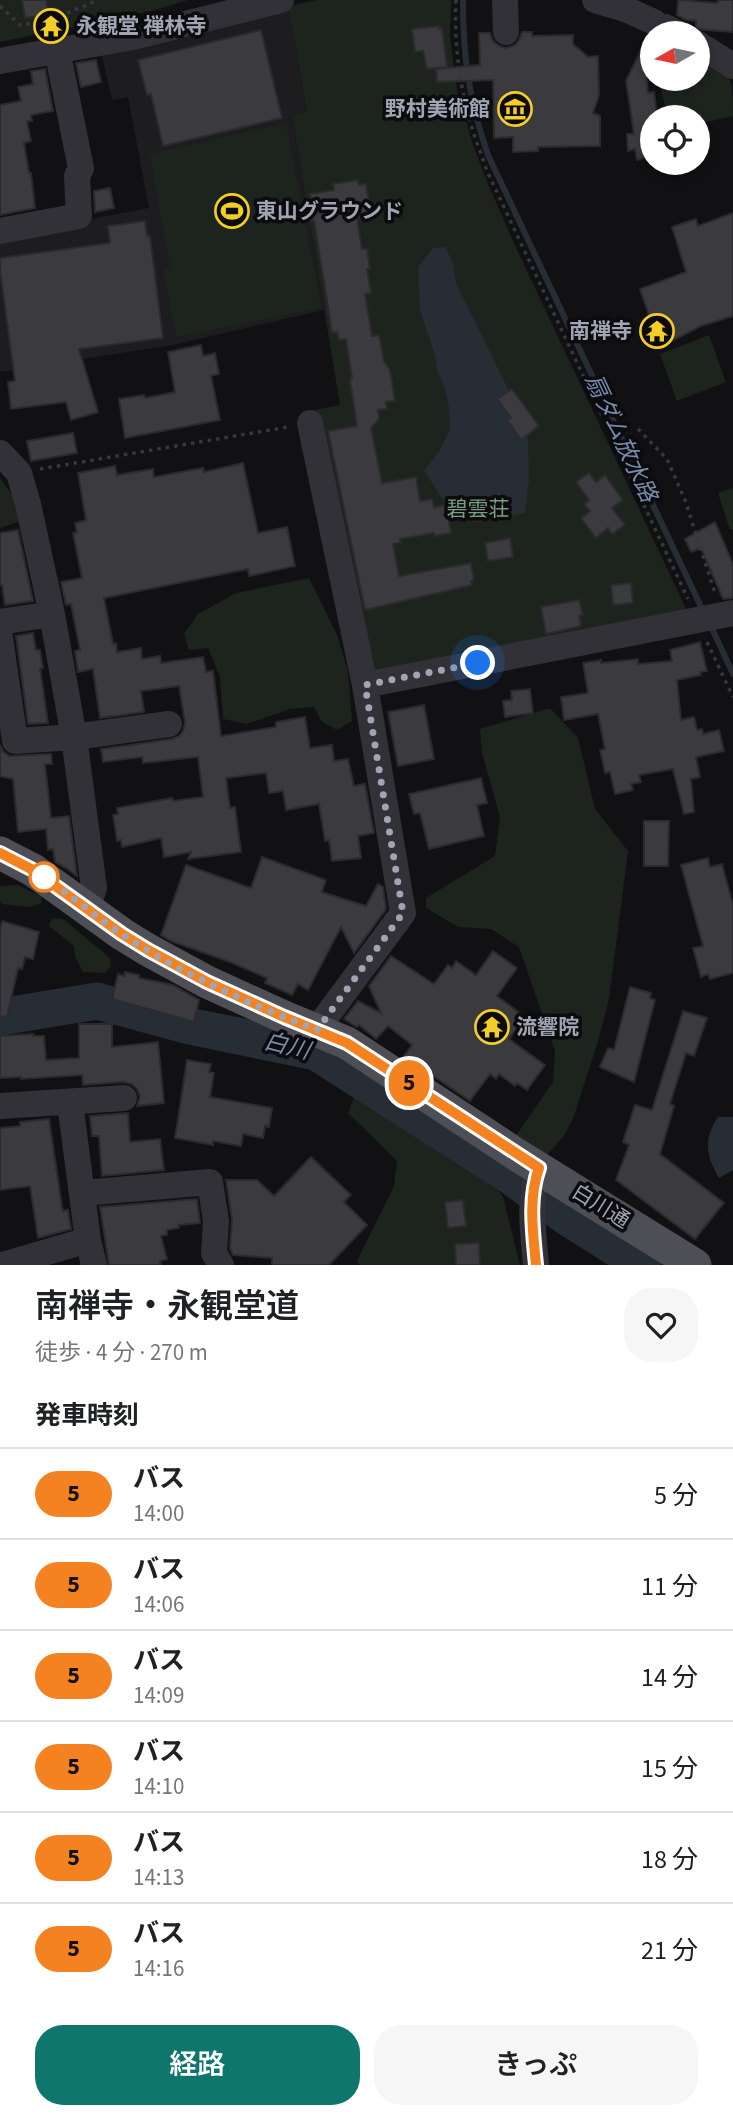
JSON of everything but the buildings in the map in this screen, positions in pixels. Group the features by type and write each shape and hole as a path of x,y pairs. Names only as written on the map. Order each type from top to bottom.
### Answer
{"main road":[{"name":"白川通","path":"0,853 33,870 148,950 207,982 347,1043 537,1174 695,1265"}],"street":[{"path":"0,61 133,37 281,0"},
{"path":"505,0 506,33"},
{"path":"595,0 655,19"},
{"path":"0,231 79,216 77,176 81,169 57,50"},
{"path":"710,52 733,66"},
{"path":"310,423 365,685 403,913 317,1030"},
{"path":"0,453 19,473 29,504 52,614 74,737 94,888 86,908"},
{"path":"0,622 52,614"},
{"path":"365,685 713,616"},
{"path":"0,638 15,741 74,737 169,724"},
{"path":"0,1106 124,1098"},
{"path":"3,1265 91,1253 70,1103"},
{"path":"536,1265 532,1208 537,1174"},
{"path":"83,1193 210,1182 216,1221 214,1253 221,1265"}],"path":[{"path":"0,6 20,25 51,20 98,0"},
{"path":"456,0 457,53 462,86 470,123 487,171 656,528 713,616"},
{"path":"19,473 310,423"},
{"path":"638,429 667,459 685,500 733,696"}],"shaded area":[{"path":"288,6 307,113 292,117 324,310 173,345 0,372 0,236 149,208 128,97 112,100 101,52"},
{"path":"445,247 453,263 456,283 507,387 528,439 529,479 525,513 474,522 445,503 424,470 439,452 450,429 445,387 438,374 435,355 420,310 418,267 433,248"},
{"path":"718,1117 733,1117 733,1170 719,1178 708,1148 710,1133"}],"green space":[{"name":"永観堂 禅林寺","path":"0,0 188,0 152,11 0,42"},
{"name":"碧雲荘","path":"318,0 451,0 450,37 457,90 488,184 688,613 366,682 310,411 340,405 292,116 307,112 288,6"},
{"path":"710,63 729,78 733,116 710,121 710,105 665,105 661,91 710,91"},
{"name":"東山グラウンド","path":"286,123 321,308 176,337 163,270 170,268 150,154"},
{"path":"709,335 726,382 677,401 660,354"},
{"path":"0,478 16,500 20,521 0,528"},
{"path":"733,488 733,529 730,530 718,493"},
{"path":"309,578 337,635 348,671 352,721 337,730 322,722 314,707 290,709 247,724 223,719 220,677 208,648 189,650 184,634 198,614 236,593"},
{"path":"550,708 578,738 595,809 628,851 609,999 598,1041 574,1116 564,1136 546,1156 515,1137 553,1082 555,1051 519,947 491,929 458,927 426,908 426,898 495,856 500,817 482,753 480,729"},
{"path":"18,885 41,896 42,903 29,907 2,904 0,886"},
{"path":"52,918 63,919 110,958 111,966 105,973 83,972 75,956 74,946 49,926"},
{"path":"368,1093 489,1178 503,1197 520,1265 359,1265 357,1261 394,1186 397,1161 348,1113 354,1097"}],"waterway":[{"name":"扇ダム放水路","path":"463,0 468,79 488,155 703,611"},
{"name":"扇ダム放水路","path":"710,624 733,674"},
{"name":"白川","path":"0,1017 97,1001 189,1026 316,1052 512,1177 567,1217 643,1265"}],"bus line":[{"name":"5","path":"0,853 33,870 148,950 207,982 347,1043 539,1168 532,1208 536,1265"}],"place":[{"name":"永観堂 禅林寺","path":"51,26"},
{"name":"野村美術館","path":"515,109"},
{"name":"東山グラウンド","path":"232,211"},
{"name":"南禅寺","path":"657,331"},
{"name":"流響院","path":"492,1027"}],"route":[{"path":"44,877 148,950 207,982 317,1030 403,913 365,685 478,663"}]}
